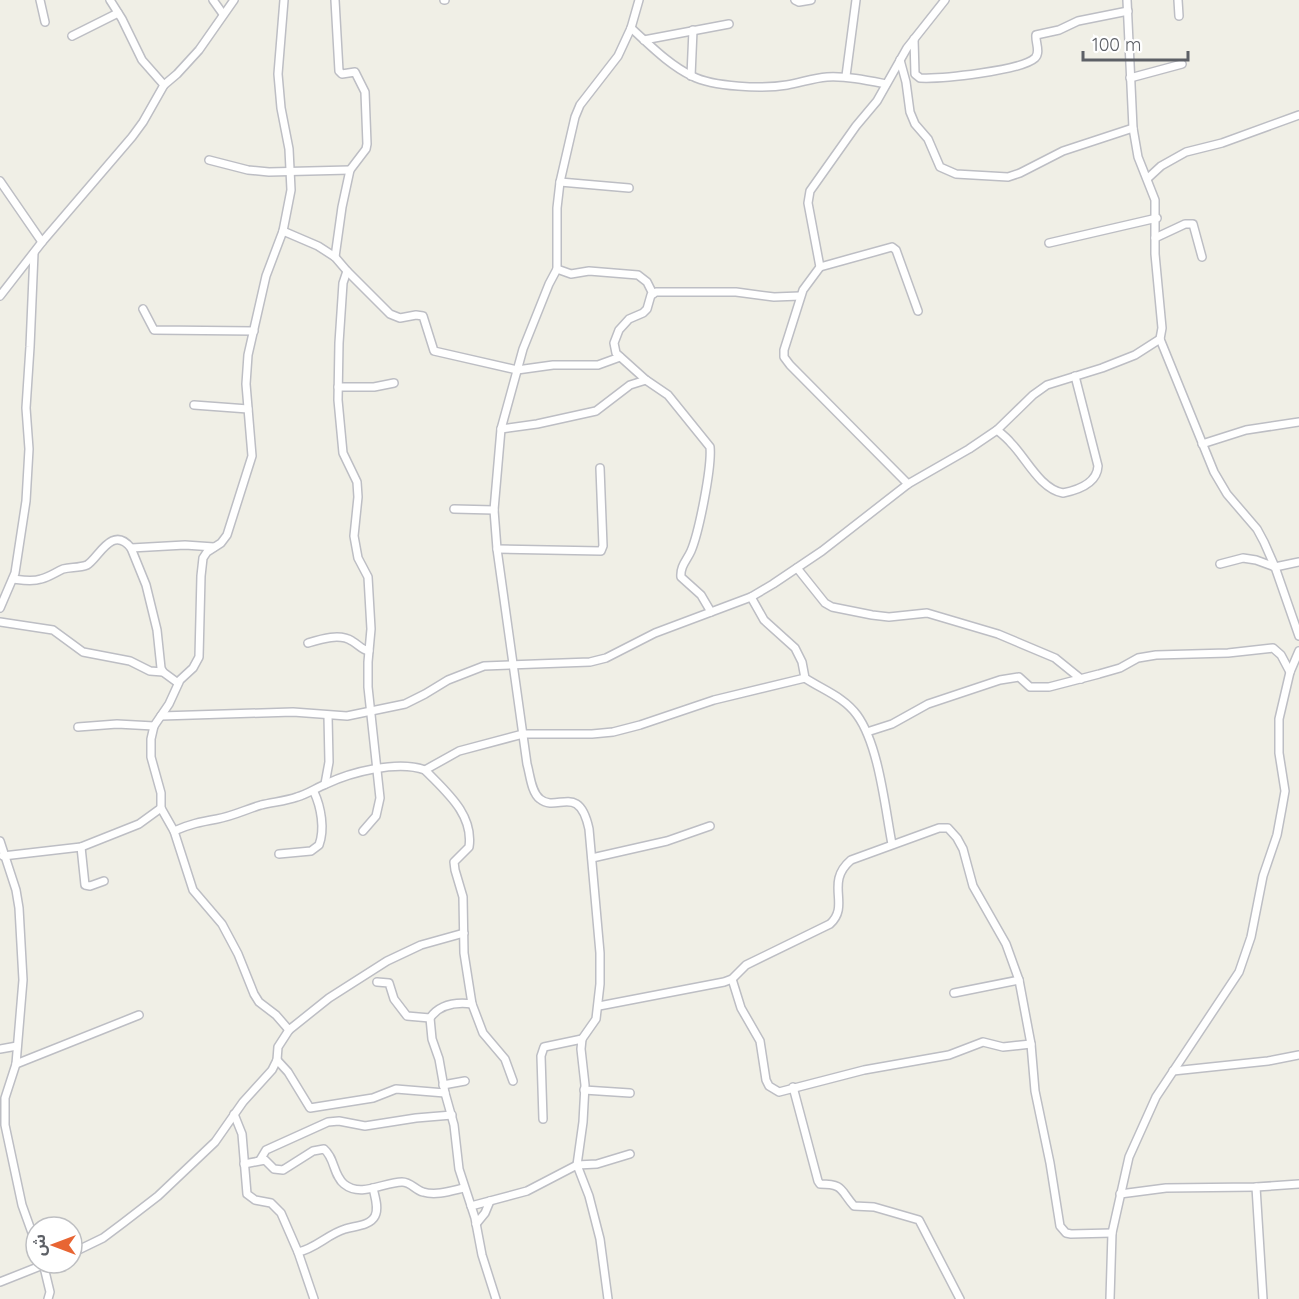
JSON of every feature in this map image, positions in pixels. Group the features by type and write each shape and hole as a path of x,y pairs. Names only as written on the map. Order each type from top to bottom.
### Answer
{"street":[{"path":"40,0 45,22"},
{"path":"110,0 142,60 164,85"},
{"path":"213,0 223,15"},
{"path":"0,296 42,242 132,137 164,85 199,50 234,0"},
{"path":"284,0 278,74 291,172 289,203 283,231 266,276 246,373 252,445 251,463 227,535 221,543 207,552 201,566 198,657 193,668 184,674 178,683 169,704 154,726 151,739 152,757 161,793 161,808 174,831 193,890 222,924 259,1002 276,1015 289,1030"},
{"path":"335,0 339,71 342,74 355,72 365,92 367,144 366,149 350,170 335,257"},
{"path":"608,1299 600,1239 589,1196 577,1165 583,1122 582,1039 596,1019 599,1006 600,953 589,829 581,809 574,803 545,801 535,793 527,764 497,549 494,510 501,429 517,370 537,312 557,269 557,208 571,131 580,105 611,67 631,28 639,0"},
{"path":"795,0 799,2 811,0"},
{"path":"846,76 856,0"},
{"path":"820,267 808,203 810,191 856,126 877,101 914,39 945,0"},
{"path":"1127,0 1133,128 1138,157 1155,200 1155,254 1161,316 1160,339 1202,444 1227,494 1257,530 1275,567 1299,636"},
{"path":"1178,0 1179,16"},
{"path":"914,39 915,74 920,78 997,71 1019,66 1036,57 1038,54 1036,35 1059,30 1078,21 1128,11"},
{"path":"72,36 118,13"},
{"path":"644,40 729,24"},
{"path":"631,28 663,57 691,76 702,80 764,87 846,76 886,84"},
{"path":"691,76 693,30"},
{"path":"900,60 910,112 915,124 928,139 940,167 956,174 1008,177 1048,157 1133,128"},
{"path":"1130,78 1182,64"},
{"path":"1148,178 1161,166 1186,152 1222,143 1299,115"},
{"path":"209,160 248,170 291,172 350,170"},
{"path":"0,182 42,242"},
{"path":"560,182 629,188"},
{"path":"1049,243 1156,218"},
{"path":"1155,238 1185,224 1193,224 1202,257"},
{"path":"283,231 318,246 335,257 390,314 400,318 423,316 434,351 517,370 553,365 598,365 620,357"},
{"path":"908,484 806,382 784,357 784,350 800,296 820,267 892,247 896,250 918,311"},
{"path":"0,608 13,579 27,479 29,437 26,408 34,253"},
{"path":"557,269 574,275 589,271 634,274 647,282 653,294 647,309 624,323 615,338 616,353 646,380 668,394 710,447 700,516 681,577 701,595 711,612"},
{"path":"347,271 342,290 338,387 343,453 357,482 354,536 357,558 368,577 371,629 368,687 378,770 379,808 371,823 363,831"},
{"path":"653,294 658,292 736,292 774,297 800,296"},
{"path":"143,309 154,330 254,331"},
{"path":"161,716 293,712 347,716 405,704 448,680 484,666 590,662 606,658 656,633 751,597 842,537 908,484 997,430 1047,385 1135,355 1160,339"},
{"path":"997,430 1010,441 1038,476 1050,487 1063,493 1086,485 1097,475 1098,466 1075,376"},
{"path":"501,429 596,411 630,385 646,380"},
{"path":"338,387 374,387 394,383"},
{"path":"194,405 248,409"},
{"path":"1202,444 1246,430 1299,422"},
{"path":"497,549 601,550 603,546 600,468"},
{"path":"454,509 494,510"},
{"path":"13,579 40,579 64,569 87,565 93,561 103,546 124,541 131,548 146,585 157,630 160,664 163,672"},
{"path":"131,548 185,544 214,547"},
{"path":"1220,564 1248,559 1275,567 1299,562"},
{"path":"797,568 825,603 832,607 880,616 927,613 998,634 1055,658 1081,679"},
{"path":"751,597 764,620 800,655 805,678"},
{"path":"0,622 52,630 83,652 130,661 150,671 163,672 178,683"},
{"path":"308,643 335,638 347,639 363,650 369,651"},
{"path":"867,732 892,724 928,704 1000,680 1019,677 1029,687 1049,687 1120,668 1138,658 1156,655 1228,654 1274,648 1281,655 1290,672"},
{"path":"1110,1299 1112,1233 1129,1157 1156,1097 1229,991 1239,972 1251,937 1263,876 1282,808 1285,790 1279,753 1278,728 1281,705 1290,672 1299,651"},
{"path":"425,770 459,751 523,734 592,734 621,730 714,700 805,678 839,698 857,715 867,732 878,770 892,844"},
{"path":"325,784 329,762 328,716"},
{"path":"78,727 117,724 154,726"},
{"path":"174,831 194,822 218,819 314,792 325,784 360,772 408,766 425,770 457,804 468,831 469,847 454,862 463,897 464,953 472,1004 483,1033 505,1059 513,1081"},
{"path":"279,854 312,851 319,845 321,832 319,808 314,792"},
{"path":"2,856 81,847 139,824 161,808"},
{"path":"592,858 667,840 710,826"},
{"path":"599,1006 704,987 732,979 746,965 830,924 839,914 838,878 841,870 851,860 892,844 945,828 951,831 963,849 980,901 1006,944 1019,980 1031,1044 1035,1091 1060,1226 1066,1233 1071,1234 1112,1233"},
{"path":"0,841 2,856 16,890 21,930 23,980 16,1064 2,1111 26,1215"},
{"path":"81,847 85,885 90,886 104,881"},
{"path":"84,1247 103,1238 158,1196 215,1142 234,1114 272,1070 277,1060 278,1047 289,1030 329,998 387,961 421,945 464,933"},
{"path":"732,979 741,1008 760,1041 766,1080 769,1086 779,1092 864,1070 949,1055 983,1042 1003,1047 1031,1044"},
{"path":"954,993 1019,980"},
{"path":"377,982 389,983 394,999 407,1016 430,1018"},
{"path":"472,1004 460,1002 443,1007 435,1011 430,1018 432,1039 442,1069 444,1089 452,1115 464,1188 496,1299"},
{"path":"16,1064 139,1015"},
{"path":"543,1119 541,1056 544,1047 582,1039"},
{"path":"0,1049 17,1046"},
{"path":"1173,1071 1268,1061 1299,1054"},
{"path":"277,1060 288,1072 310,1108 373,1098 396,1089 444,1089 465,1081"},
{"path":"793,1088 820,1184 839,1186 854,1206 874,1207 919,1220 960,1299"},
{"path":"584,1090 630,1093"},
{"path":"234,1114 241,1127 247,1194 255,1200 271,1203 282,1213 314,1299"},
{"path":"260,1160 266,1150 328,1122 339,1121 365,1126 452,1115"},
{"path":"244,1164 260,1160 269,1162 274,1169 283,1170 313,1151 324,1149 345,1185 360,1190 405,1182 424,1192 431,1193 464,1188"},
{"path":"471,1206 527,1191 577,1165 597,1164 630,1154"},
{"path":"1120,1194 1166,1188 1299,1184"},
{"path":"1256,1187 1263,1299"},
{"path":"298,1252 342,1230 371,1221 376,1210 373,1188"},
{"path":"476,1224 490,1201"},
{"path":"0,1282 24,1272"},
{"path":"47,1275 50,1292 48,1299"}]}
